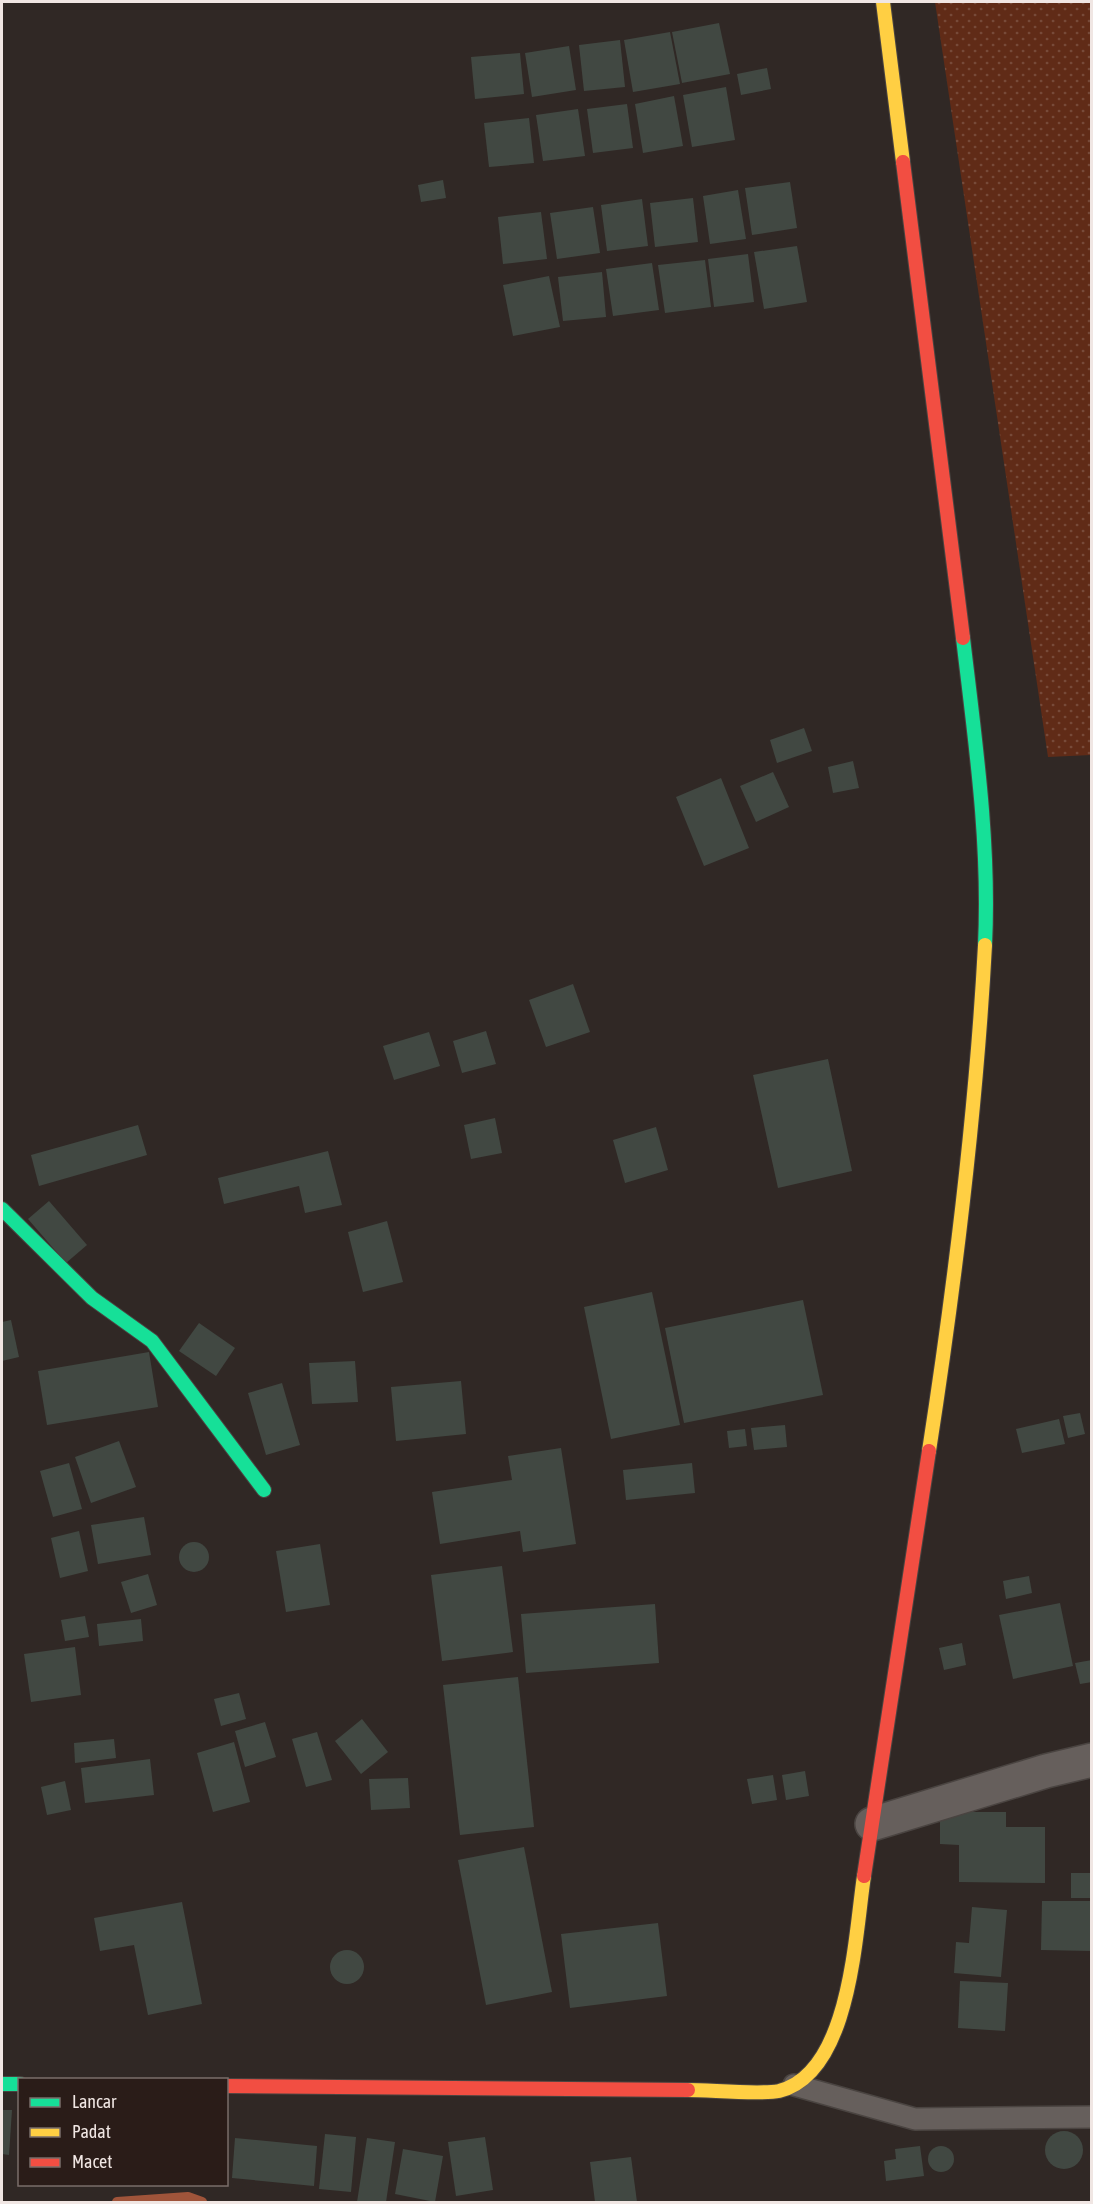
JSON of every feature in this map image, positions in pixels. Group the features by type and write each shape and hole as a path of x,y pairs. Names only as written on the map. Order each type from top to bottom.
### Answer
{"street":[{"path":"228,2086 779,2091 794,2085 822,2060 836,2031 846,1996 952,1304 981,1021 987,902 982,794 883,2"},
{"path":"2,1209 92,1298 153,1341 264,1490"},
{"path":"872,1824 1035,1774 1092,1760"},
{"path":"2,2084 18,2084"}],"lane":[{"path":"794,2085 915,2119 1092,2116"}],"shaded area":[{"path":"935,2 1091,2 1091,755 1048,757"}],"building":[{"path":"719,23 730,74 682,83 672,32"},
{"path":"670,32 680,84 633,92 624,40"},
{"path":"620,40 625,87 584,91 579,45"},
{"path":"569,46 576,90 532,97 525,53"},
{"path":"520,53 524,94 475,99 471,57"},
{"path":"767,68 771,89 741,95 737,74"},
{"path":"726,87 735,140 692,147 683,95"},
{"path":"674,96 683,146 643,153 635,104"},
{"path":"627,104 633,148 593,153 587,109"},
{"path":"578,109 585,156 543,161 536,115"},
{"path":"529,118 534,163 489,167 484,123"},
{"path":"443,180 446,198 421,202 418,185"},
{"path":"790,182 797,228 752,235 745,188"},
{"path":"738,190 746,239 710,244 703,196"},
{"path":"693,198 698,242 655,247 650,203"},
{"path":"642,199 648,246 607,251 601,205"},
{"path":"593,207 600,253 557,259 550,213"},
{"path":"541,212 547,259 503,264 498,217"},
{"path":"797,246 807,302 764,309 754,252"},
{"path":"748,254 754,302 714,307 708,259"},
{"path":"705,260 711,307 665,313 658,265"},
{"path":"652,263 659,310 613,316 606,269"},
{"path":"602,272 606,317 563,321 558,277"},
{"path":"549,276 560,327 513,336 503,285"},
{"path":"804,728 812,751 777,763 770,740"},
{"path":"853,761 859,788 833,793 828,767"},
{"path":"773,772 789,807 756,822 740,786"},
{"path":"721,778 749,848 704,866 676,797"},
{"path":"573,984 590,1032 546,1047 529,1000"},
{"path":"486,1031 496,1064 462,1073 453,1041"},
{"path":"429,1032 440,1066 394,1080 383,1046"},
{"path":"828,1059 852,1171 778,1188 753,1075"},
{"path":"495,1118 502,1153 471,1159 464,1125"},
{"path":"138,1125 147,1155 39,1186 31,1155"},
{"path":"656,1127 668,1170 625,1183 613,1140"},
{"path":"328,1151 342,1205 305,1213 299,1186 224,1204 218,1178"},
{"path":"49,1201 87,1245 66,1263 28,1219"},
{"path":"387,1221 403,1282 363,1292 348,1232"},
{"path":"652,1292 680,1425 611,1439 584,1307"},
{"path":"803,1300 823,1395 684,1423 665,1328"},
{"path":"11,1320 19,1357 2,1361 2,1322"},
{"path":"199,1323 235,1348 216,1376 179,1351"},
{"path":"149,1352 158,1407 47,1425 38,1371"},
{"path":"355,1361 358,1402 312,1404 309,1363"},
{"path":"461,1381 466,1434 396,1441 391,1387"},
{"path":"282,1383 300,1445 266,1455 248,1393"},
{"path":"1080,1413 1085,1434 1068,1438 1063,1416"},
{"path":"1059,1419 1065,1444 1022,1453 1016,1429"},
{"path":"785,1425 787,1447 754,1450 751,1428"},
{"path":"745,1429 747,1446 729,1448 727,1431"},
{"path":"119,1441 136,1487 91,1503 75,1457"},
{"path":"561,1448 576,1544 523,1552 520,1531 440,1544 432,1492 512,1480 508,1456"},
{"path":"69,1463 82,1509 53,1517 40,1471"},
{"path":"692,1463 695,1493 626,1500 623,1470"},
{"path":"144,1517 151,1555 98,1564 91,1525"},
{"path":"79,1531 88,1571 60,1578 51,1538"},
{"path":"194,1542 200,1543 208,1551 208,1563 200,1571 194,1572 188,1571 180,1563 179,1557 180,1551 188,1543"},
{"path":"320,1544 330,1605 286,1612 276,1551"},
{"path":"502,1566 513,1652 442,1661 431,1575"},
{"path":"148,1574 157,1605 131,1613 121,1582"},
{"path":"1029,1576 1032,1593 1006,1599 1003,1581"},
{"path":"1060,1603 1073,1666 1013,1679 999,1615"},
{"path":"655,1604 659,1663 526,1673 521,1614"},
{"path":"85,1616 89,1637 65,1641 61,1620"},
{"path":"141,1619 143,1641 99,1646 97,1624"},
{"path":"962,1643 966,1665 944,1670 939,1648"},
{"path":"75,1647 81,1695 31,1702 24,1654"},
{"path":"1092,1660 1092,1682 1080,1684 1075,1663"},
{"path":"518,1677 534,1827 460,1835 443,1685"},
{"path":"239,1693 246,1719 221,1726 214,1699"},
{"path":"362,1719 388,1752 361,1774 335,1741"},
{"path":"265,1722 276,1757 245,1767 235,1731"},
{"path":"317,1732 332,1780 306,1787 292,1739"},
{"path":"114,1739 116,1758 75,1763 74,1743"},
{"path":"234,1742 250,1802 213,1812 197,1753"},
{"path":"150,1759 154,1795 85,1803 81,1768"},
{"path":"805,1771 809,1796 786,1800 782,1775"},
{"path":"773,1775 777,1800 752,1804 747,1779"},
{"path":"408,1778 410,1808 371,1810 369,1779"},
{"path":"65,1781 71,1810 47,1815 41,1787"},
{"path":"940,1812 1006,1812 1006,1827 1045,1827 1045,1883 959,1882 959,1845 940,1844"},
{"path":"524,1847 552,1992 486,2005 458,1860"},
{"path":"1071,1873 1092,1873 1092,1898 1071,1898"},
{"path":"1042,1901 1092,1901 1092,1951 1041,1950"},
{"path":"182,1902 202,2004 148,2015 134,1945 100,1951 94,1918"},
{"path":"972,1907 1007,1910 1001,1977 954,1973 956,1942 969,1943"},
{"path":"658,1923 667,1996 570,2008 561,1934"},
{"path":"347,1950 359,1955 364,1967 359,1979 347,1984 335,1979 330,1967 335,1955"},
{"path":"960,1981 1008,1983 1005,2031 958,2028"},
{"path":"2,2110 12,2110 9,2155 2,2154"},
{"path":"1064,2131 1078,2136 1083,2150 1078,2164 1064,2169 1050,2164 1045,2150 1050,2136"},
{"path":"325,2134 356,2137 351,2192 319,2189"},
{"path":"485,2137 493,2190 456,2196 448,2142"},
{"path":"235,2138 317,2146 314,2186 232,2178"},
{"path":"367,2138 395,2142 386,2202 357,2202"},
{"path":"920,2146 924,2176 886,2181 884,2161 896,2159 895,2149"},
{"path":"941,2146 950,2150 954,2159 950,2168 941,2172 932,2168 928,2159 932,2150"},
{"path":"403,2149 443,2156 435,2202 395,2194"},
{"path":"631,2157 637,2202 595,2202 590,2162"}],"waterway":[{"path":"117,2202 188,2197 202,2202"}],"traffic: fast":[{"path":"963,638 977,753 983,829 985,945"},
{"path":"2,1209 92,1298 152,1341 264,1490"},
{"path":"2,2084 18,2084"}],"traffic: slow":[{"path":"883,2 903,162"},
{"path":"929,1451 963,1199 976,1072 985,945"},
{"path":"688,2090 779,2091 803,2079 821,2058 835,2030 845,1998 852,1965 864,1876"}],"traffic: jam":[{"path":"903,162 963,638"},
{"path":"864,1876 929,1451"},
{"path":"228,2086 688,2090"}]}
